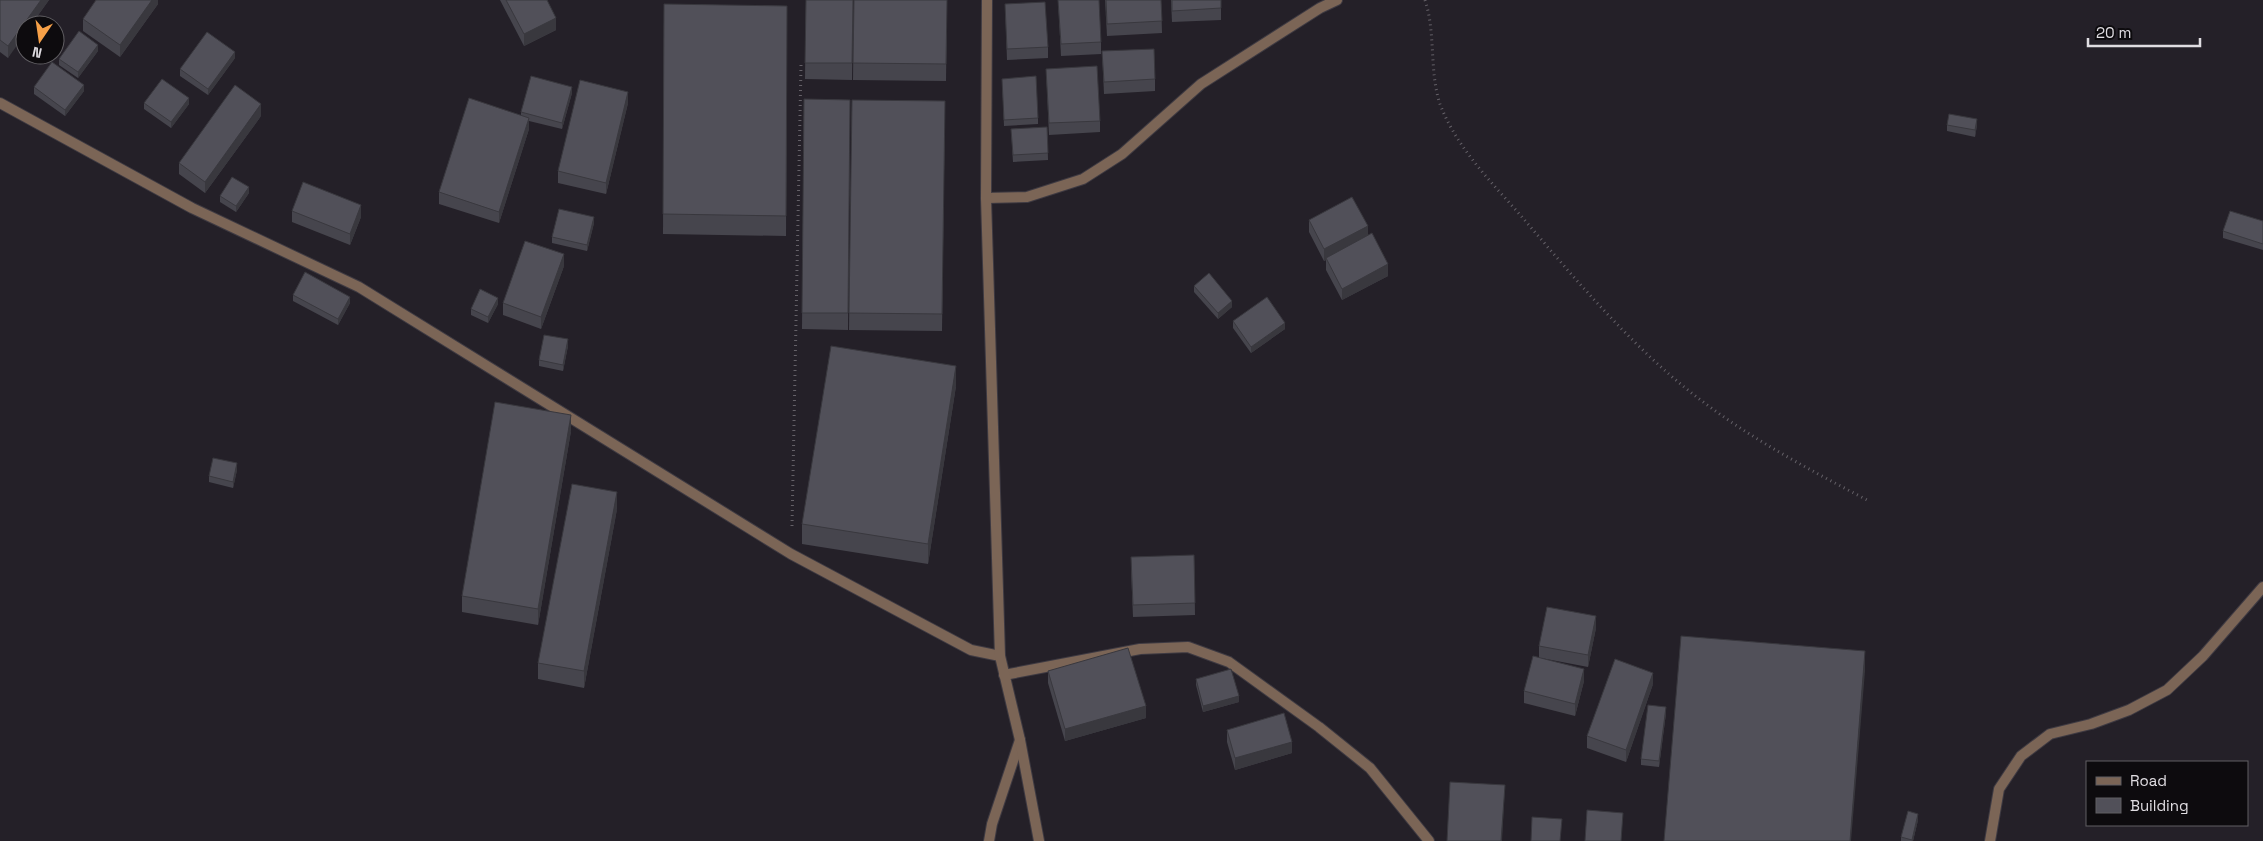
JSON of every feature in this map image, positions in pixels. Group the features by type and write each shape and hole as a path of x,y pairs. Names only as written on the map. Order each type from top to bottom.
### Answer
{"street":[{"path":"987,0 986,198 1000,656 1020,740 1039,841"},
{"path":"986,198 1027,197 1083,179 1122,154 1201,84 1320,4 1337,0"},
{"path":"0,103 192,208 358,287 791,554 971,650 1000,656"},
{"path":"1990,841 1999,789 2022,756 2050,734 2091,724 2129,710 2167,690 2203,656 2263,587"},
{"path":"1004,675 1140,648 1188,647 1229,662 1320,727 1370,768 1429,841"},
{"path":"990,841 992,824 1020,740"}],"path":[{"path":"1425,0 1429,12 1435,76 1440,103 1451,128 1481,170 1554,254 1643,349 1698,398 1802,466 1869,501"},
{"path":"791,554 801,65"}],"building":[{"path":"0,0 41,0 30,15 15,15 15,36 8,46 0,40"},
{"path":"96,0 152,0 120,45 83,19"},
{"path":"506,0 547,0 556,18 524,34"},
{"path":"806,0 853,0 852,63 805,63"},
{"path":"854,0 947,0 946,64 853,63"},
{"path":"1058,0 1099,0 1101,42 1061,44"},
{"path":"1106,0 1161,0 1162,21 1107,24"},
{"path":"1172,0 1221,0 1221,8 1172,11"},
{"path":"1045,2 1048,47 1007,49 1005,4"},
{"path":"664,4 787,6 786,216 663,214"},
{"path":"79,31 98,45 78,72 65,63 65,51"},
{"path":"207,32 235,52 208,89 180,69"},
{"path":"1154,49 1155,79 1104,82 1102,51"},
{"path":"50,65 56,65 84,85 65,110 34,87"},
{"path":"1097,66 1100,121 1049,123 1046,69"},
{"path":"531,76 572,87 562,123 521,112"},
{"path":"1036,76 1038,118 1004,120 1002,79"},
{"path":"162,79 189,98 171,122 144,103"},
{"path":"580,80 628,92 606,183 558,171"},
{"path":"235,85 261,104 205,182 179,163"},
{"path":"469,98 529,118 499,212 439,192"},
{"path":"804,99 850,100 848,313 802,313"},
{"path":"852,100 945,101 942,314 849,313"},
{"path":"1949,114 1977,119 1975,130 1947,125"},
{"path":"1047,127 1048,153 1013,155 1011,129"},
{"path":"232,177 249,187 236,206 220,196"},
{"path":"303,182 361,205 350,234 292,211"},
{"path":"1352,197 1368,226 1324,249 1309,220"},
{"path":"559,209 594,217 587,245 552,237"},
{"path":"2230,211 2263,221 2263,244 2223,231"},
{"path":"1372,233 1388,264 1342,289 1326,258"},
{"path":"525,241 564,254 541,317 503,303"},
{"path":"305,272 350,297 338,319 293,295"},
{"path":"1209,273 1232,301 1218,313 1194,286"},
{"path":"480,289 498,298 488,317 471,309"},
{"path":"1267,297 1285,323 1251,347 1233,321"},
{"path":"544,335 568,339 563,365 539,360"},
{"path":"831,346 956,366 928,544 802,524"},
{"path":"495,402 571,415 538,609 462,596"},
{"path":"213,458 237,463 233,482 209,476"},
{"path":"572,484 617,492 584,671 538,663"},
{"path":"1194,555 1195,603 1133,605 1131,557"},
{"path":"1547,607 1596,616 1588,655 1539,646"},
{"path":"1681,636 1865,651 1850,841 1664,841"},
{"path":"1128,648 1146,706 1065,729 1048,671"},
{"path":"1533,656 1584,669 1575,704 1524,691"},
{"path":"1615,659 1653,673 1626,750 1587,736"},
{"path":"1231,669 1239,696 1203,706 1196,679"},
{"path":"1648,705 1666,707 1659,761 1641,759"},
{"path":"1284,713 1292,742 1235,758 1227,730"},
{"path":"1450,782 1505,785 1501,841 1447,841"},
{"path":"1587,810 1623,813 1621,841 1585,841"},
{"path":"1908,811 1918,814 1912,840 1901,837"},
{"path":"1532,817 1562,819 1560,841 1531,841"}]}
